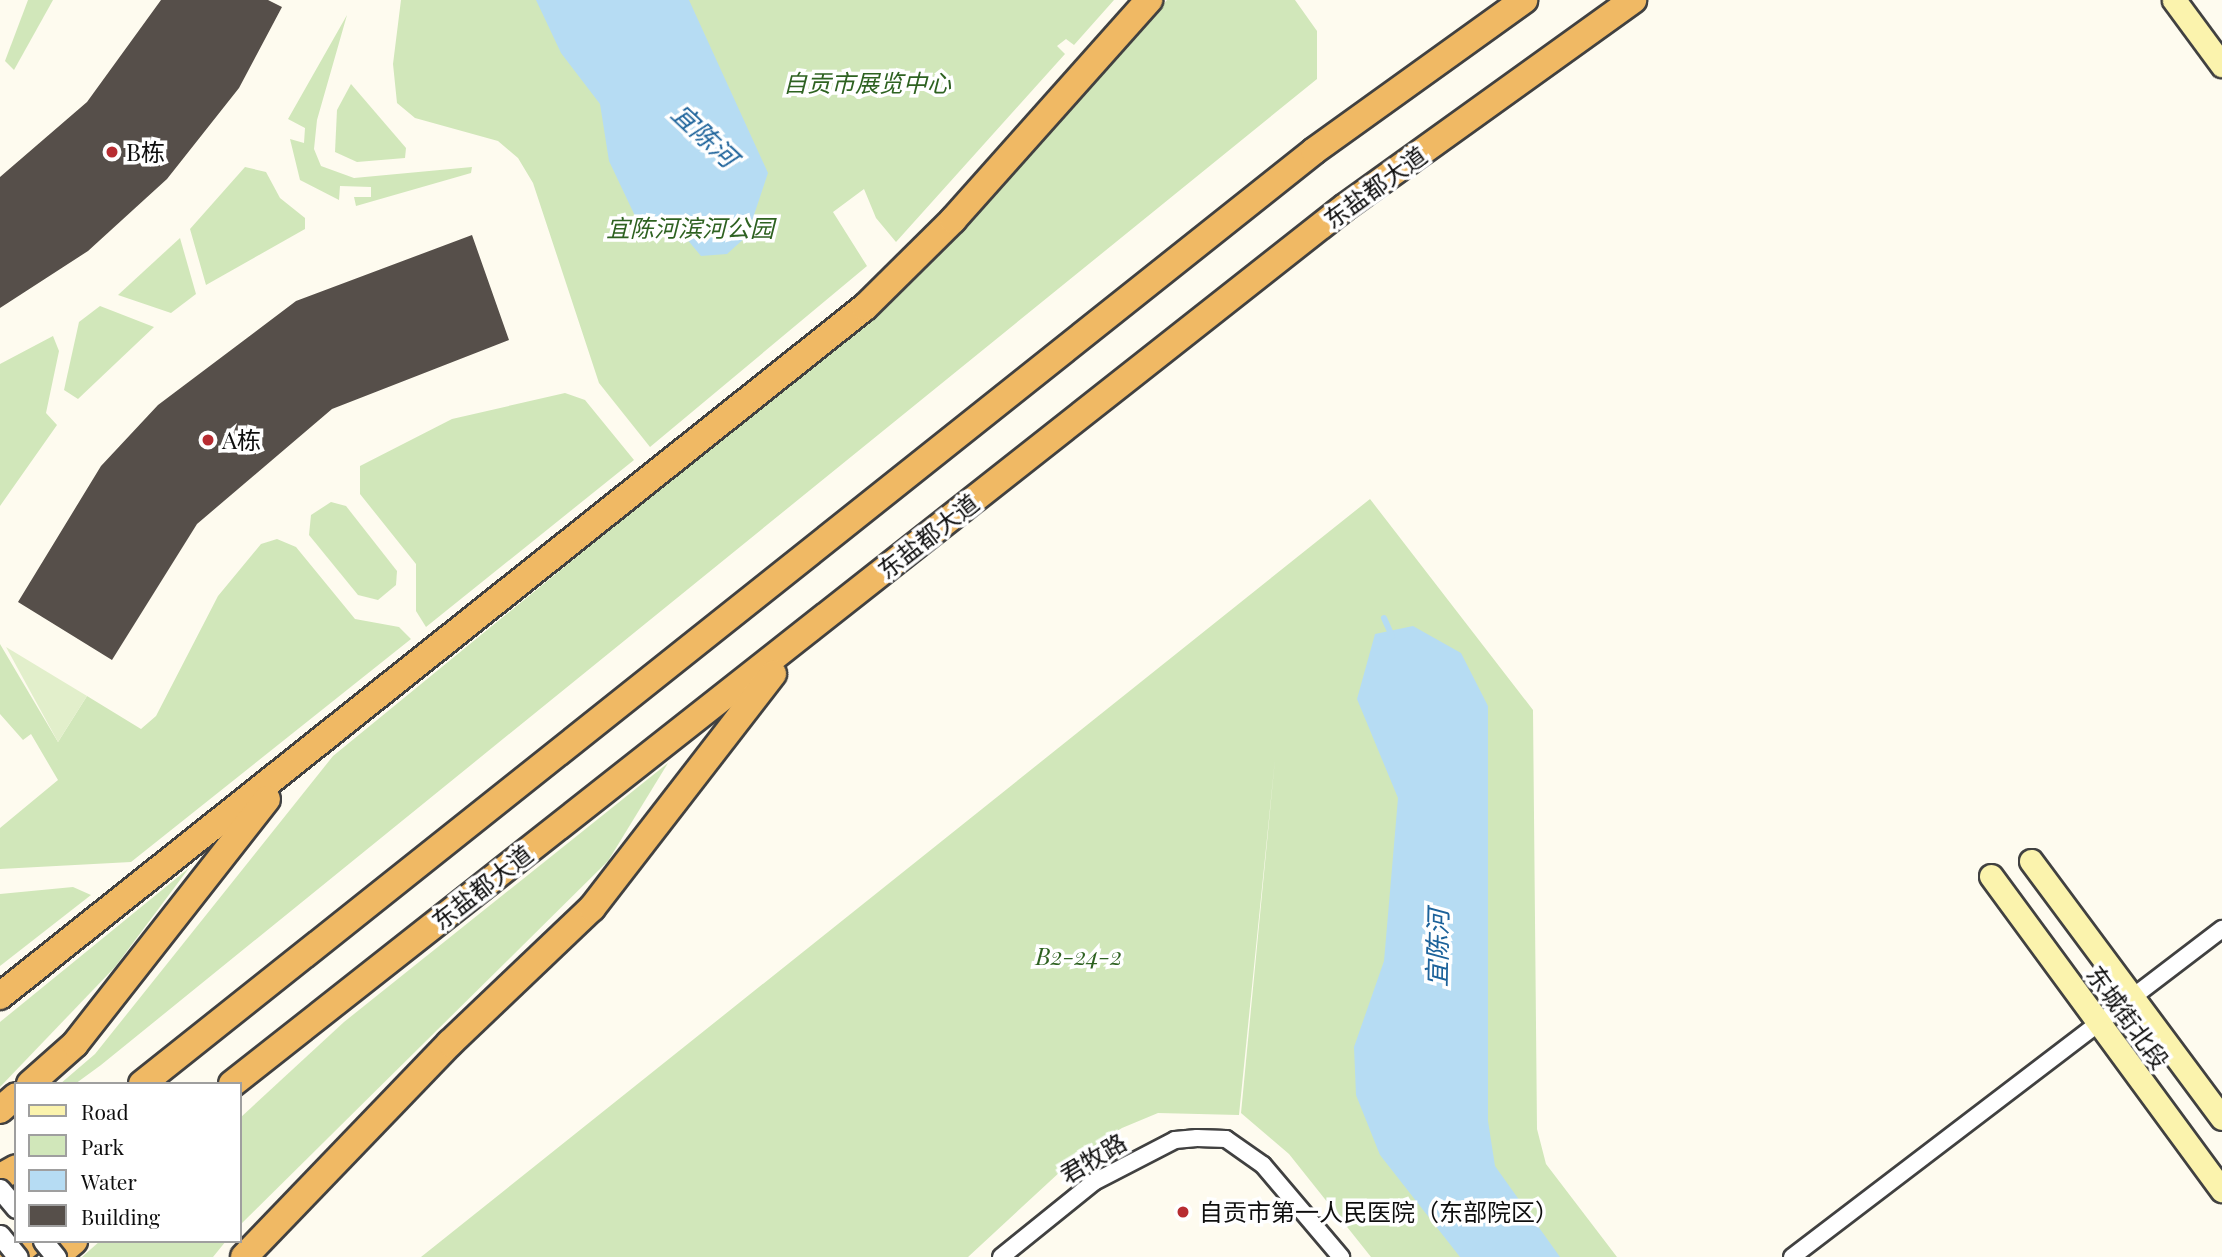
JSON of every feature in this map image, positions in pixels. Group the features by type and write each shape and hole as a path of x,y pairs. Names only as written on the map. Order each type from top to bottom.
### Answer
{"highway":[{"path":"0,996 865,307 953,220 1149,0"},
{"path":"145,1082 1314,151 1524,0"},
{"name":"东盐都大道","path":"235,1082 1345,207 1633,0"},
{"path":"244,1257 450,1043 592,908 734,717 825,617"},
{"path":"32,1082 75,1044 299,760"},
{"path":"0,1110 14,1098"},
{"path":"0,1197 14,1186"},
{"path":"12,1257 30,1243"},
{"path":"55,1257 72,1243"}],"main road":[{"path":"2174,0 2222,65"},
{"name":"东城街北段","path":"2031,861 2222,1118"},
{"name":"东城街北段","path":"1992,876 2222,1190"}],"street":[{"path":"1792,1257 2222,929"},
{"name":"君牧路","path":"1001,1257 1059,1206 1142,1154 1175,1140 1226,1139 1263,1165 1340,1257"},
{"path":"0,1189 14,1206"},
{"path":"0,1235 18,1257"}],"green space":[{"path":"28,0 53,0 14,70 5,61"},
{"name":"宜陈河滨河公园","path":"401,0 1114,0 1074,45 1066,39 1057,46 1065,54 896,242 876,218 864,189 833,212 867,266 650,447 599,383 533,183 518,158 498,141 415,118 397,103 393,64"},
{"path":"1167,0 1295,0 1317,31 1317,79 101,1065 78,1082 62,1082 95,1054 333,756 897,295"},
{"path":"347,15 317,120 314,149 321,166 354,178 472,167 471,173 356,206 354,197 371,197 371,187 340,186 339,200 300,180 290,139 304,143 305,128 288,119"},
{"path":"351,84 406,148 405,158 357,162 335,152 337,110"},
{"path":"245,167 266,172 280,198 305,218 305,229 206,285 190,229"},
{"path":"180,238 196,294 171,313 118,295"},
{"path":"100,306 154,327 78,399 64,390 79,322"},
{"path":"53,336 59,351 46,413 57,425 0,506 0,364"},
{"path":"565,393 585,400 634,460 426,627 416,611 416,564 360,494 360,466 452,419"},
{"name":"B2-24-2","path":"1370,499 1533,710 1537,1129 1546,1164 1617,1257 1371,1257 1289,1154 1241,1113 1275,759 1239,1115 1158,1113 1122,1128 1074,1159 968,1257 421,1257"},
{"path":"331,502 346,506 397,571 396,585 378,600 358,595 309,535 311,515"},
{"path":"277,539 296,547 355,619 399,627 411,639 131,862 0,869 0,828 58,780 31,734 23,740 0,714 0,644 58,742 87,696 141,729 156,716 218,596 261,544"},
{"path":"6,647 87,696 58,742"},
{"path":"668,763 608,861 242,1223 242,1116 344,1022"},
{"path":"189,868 115,967 0,1087 0,1022"},
{"path":"73,887 91,895 0,966 0,894"},
{"path":"98,1243 224,1243 213,1257 82,1257"}],"water":[{"path":"536,0 689,0 768,173 747,236 727,254 701,256 681,232 636,218 609,161 600,104 561,53"},
{"path":"1413,626 1461,653 1488,706 1488,1121 1495,1166 1560,1257 1460,1257 1380,1155 1356,1095 1354,1047 1384,961 1398,798 1357,699 1375,634"}],"building":[{"name":"B栋","path":"161,0 268,0 282,7 239,88 167,179 88,251 0,308 0,177 87,102"},
{"name":"A栋","path":"472,235 509,340 332,409 197,524 112,660 18,602 101,466 158,405 296,301"}],"waterway":[{"name":"宜陈河","path":"1384,618 1392,636"}],"place":[{"name":"B栋","path":"112,152"},
{"name":"A栋","path":"208,440"},
{"name":"自贡市第一人民医院（东部院区）","path":"1183,1212"}],"park label":[{"name":"自贡市展览中心","path":"867,83"}]}
